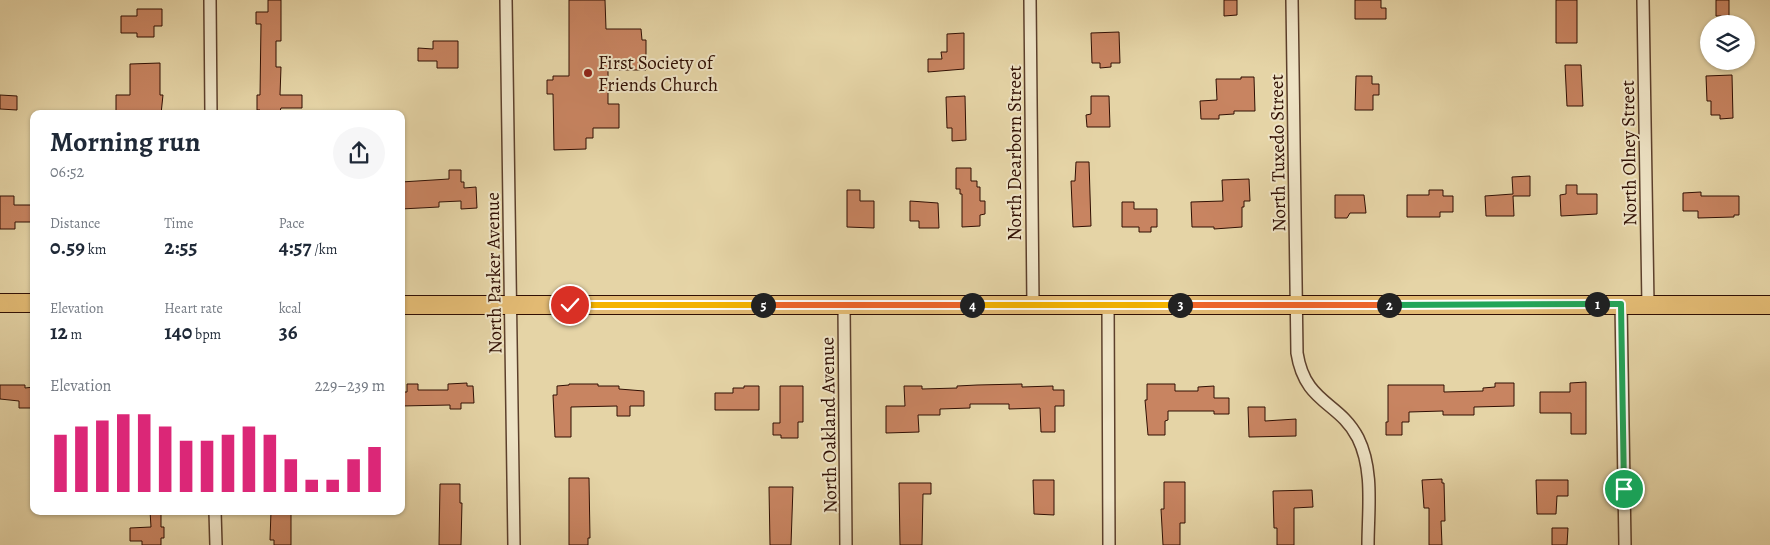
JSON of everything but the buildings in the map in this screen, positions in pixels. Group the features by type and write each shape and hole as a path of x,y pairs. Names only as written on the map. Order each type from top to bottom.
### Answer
{"main road":[{"path":"0,303 30,303"},
{"path":"405,305 1770,305"}],"street":[{"path":"210,0 211,110"},
{"name":"North Parker Avenue","path":"506,0 514,545"},
{"name":"North Dearborn Street","path":"1030,0 1033,305"},
{"name":"North Tuxedo Street","path":"1292,0 1296,347 1301,372 1310,389 1339,413 1352,428 1365,457 1368,545"},
{"name":"North Olney Street","path":"1643,0 1648,305"},
{"path":"1108,304 1109,545"},
{"path":"1621,304 1625,545"},
{"name":"North Oakland Avenue","path":"844,305 846,545"},
{"path":"216,515 216,545"}],"place":[{"name":"First Society of Friends Church","path":"588,73"}],"route":[{"path":"570,305 1621,304 1624,489"}]}
